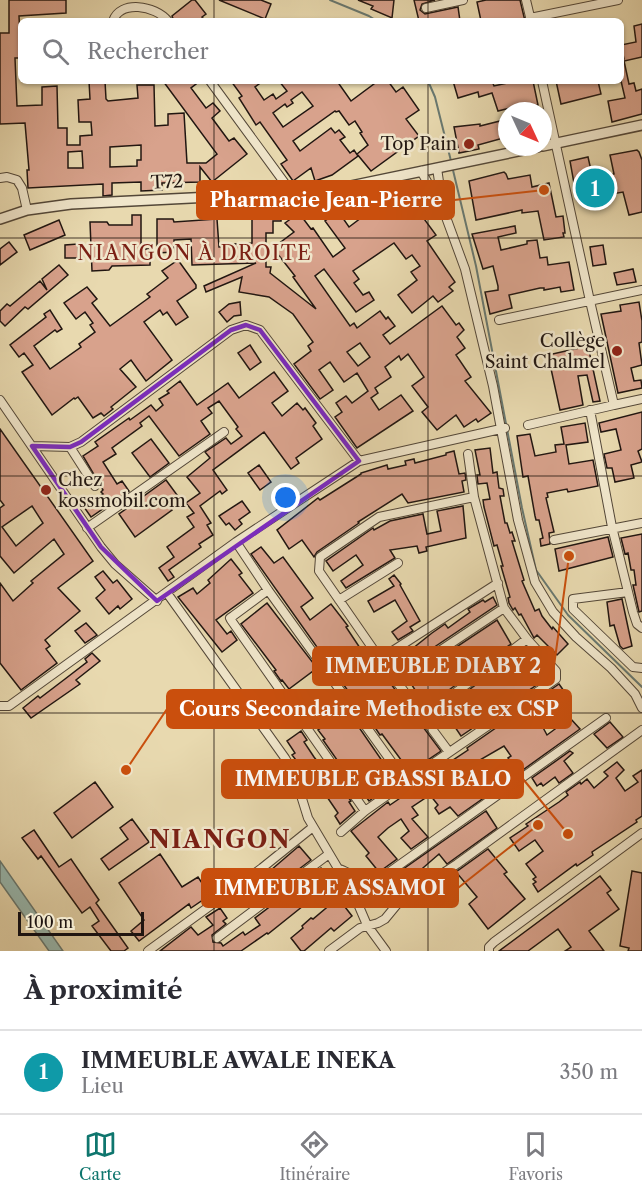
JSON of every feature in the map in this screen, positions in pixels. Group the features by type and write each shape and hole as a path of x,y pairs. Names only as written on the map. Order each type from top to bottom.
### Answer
{"street":[{"path":"426,8 463,0"},
{"path":"526,0 530,18"},
{"path":"539,18 618,0"},
{"path":"114,18 121,8 138,5 156,10 165,18"},
{"path":"212,84 292,193"},
{"path":"543,84 615,405"},
{"path":"552,144 642,125"},
{"name":"T72","path":"0,219 27,210 70,204 292,193 341,188 498,155"},
{"path":"440,167 443,209"},
{"path":"421,171 443,209 465,269 503,429 518,520 535,582 553,612 576,637 611,668 635,694 642,708"},
{"path":"0,178 8,177 17,180 22,188 27,210"},
{"path":"499,320 642,290"},
{"path":"32,446 70,447 81,442 231,330 246,325 260,330 359,460"},
{"path":"528,425 642,399"},
{"path":"0,400 87,528 115,564 157,601"},
{"path":"590,410 612,527 637,624 642,628"},
{"path":"0,706 9,706 236,542 359,460 503,429"},
{"path":"87,528 224,432"},
{"path":"70,447 94,486"},
{"path":"341,832 365,811 556,679 556,671 527,639 504,608 474,497 468,454"},
{"path":"449,752 380,659 319,571 318,565 320,557 379,517 474,497"},
{"path":"554,540 642,523"},
{"path":"236,542 406,782"},
{"path":"339,600 398,563"},
{"path":"380,659 498,583"},
{"path":"268,590 233,616 231,620 365,811"},
{"path":"628,592 573,599 573,609 633,667 642,668"},
{"path":"167,593 285,758 294,773 303,808 355,897 367,925 386,951"},
{"path":"396,680 504,608"},
{"path":"423,717 527,639"},
{"path":"337,868 369,880 381,878 606,717"},
{"path":"328,951 367,925 385,919 399,902 440,876 642,730"},
{"path":"148,951 262,868 313,827"},
{"path":"489,951 489,947 494,942 642,834"},
{"path":"217,938 329,854"},
{"path":"381,878 399,902"}],"highlighted area":[{"path":"246,325 260,330 359,461 157,601 101,547 32,446 70,447 81,442 231,330"}],"water":[{"path":"0,861 63,951 49,951 0,882"}],"building":[{"path":"9,0 66,0 66,13 19,16 18,58 15,58 17,106 42,105 42,87 57,86 58,128 67,128 67,145 80,145 80,136 92,135 91,122 79,122 78,100 90,99 89,84 105,84 108,101 138,98 137,85 154,85 155,126 168,125 168,114 184,113 187,163 206,163 217,154 165,84 196,84 191,88 206,108 213,103 220,111 212,118 229,141 234,138 247,154 212,182 200,167 200,182 162,183 162,190 141,191 141,182 112,183 112,195 103,196 103,184 28,188 27,170 29,170 25,123 0,124 0,33 9,33","holes":["141,145 141,160 137,160 137,166 110,167 110,147","82,151 83,168 68,168 68,152"]},
{"path":"192,0 195,0 206,14 203,18 173,18 172,16"},
{"path":"219,0 261,0 271,4 265,18"},
{"path":"358,0 394,0 392,18 371,9 373,6"},
{"path":"414,0 435,0 422,4 420,10 425,14 458,7 460,18 418,18"},
{"path":"520,0 524,18 480,18 477,2"},
{"path":"642,24 642,57 624,61 624,44 636,42 634,26"},
{"path":"624,61 629,84 634,83 636,91 642,89 642,114 612,122 608,101 625,98 622,84 624,84"},
{"path":"233,84 259,84 255,87 264,100 273,94 276,99 287,91 281,84 339,84 351,101 374,84 390,84 396,92 403,87 419,110 406,119 419,136 371,171 357,154 368,145 360,133 362,132 355,121 349,125 339,111 335,111 293,141 300,151 331,128 335,133 339,130 345,137 340,140 350,153 354,150 358,156 332,175 315,181 311,168 293,181 281,164 287,160 260,122 256,125 239,98 242,96","holes":["302,92 313,106 283,127 273,113 285,104 287,107 293,103 291,100"]},
{"path":"454,84 493,84 494,86 534,84 537,102 498,102 498,111 492,93 479,97 478,92 458,98"},
{"path":"557,84 599,84 601,94 561,104"},
{"path":"498,122 498,139 478,145 479,149 459,153 454,127 480,124 480,126"},
{"path":"637,150 642,160 642,212 629,215 623,192 577,200 570,161 588,157 593,179 614,174 610,155"},
{"path":"504,172 508,179 530,175 532,187 549,183 556,217 563,216 564,237 544,240 538,211 522,213 522,210 476,220 469,181"},
{"path":"369,195 377,206 383,201 390,211 408,197 436,235 427,241 455,282 449,287 453,291 438,302 433,296 412,313 398,295 417,280 411,272 420,266 412,255 406,259 394,243 353,271 359,279 354,283 363,295 369,292 374,300 356,312 324,269 315,276 350,326 354,323 357,328 380,311 386,319 388,317 395,326 383,335 390,344 442,306 456,325 459,323 464,330 457,337 465,348 456,355 471,377 465,381 491,413 478,422 476,419 464,427 456,415 437,430 422,412 428,407 412,386 424,377 408,354 401,360 399,356 385,367 391,377 375,388 378,393 371,398 379,410 401,395 413,411 357,448 335,417 342,412 336,403 346,396 352,403 368,391 357,373 344,382 330,362 319,370 333,390 320,399 294,364 311,351 308,346 313,342 293,314 269,297 239,292 242,277 206,292 204,286 256,263 192,265 191,239 174,240 174,252 157,253 157,219 173,219 174,222 217,219 219,247 234,246 234,244 252,243 252,210 281,210 281,221 273,221 273,233 266,233 266,267 271,267 270,273 316,309 293,277 295,276 273,248 294,232 285,223 299,213 311,229 313,228 333,257 345,248 325,221 338,211 349,227 370,211 361,200","holes":["360,343 370,357 358,366 347,352"]},
{"path":"132,215 141,215 141,249 150,249 150,265 112,266 109,270 92,271 90,222 132,225"},
{"path":"59,220 65,235 30,250 24,235"},
{"path":"515,226 516,233 498,237 501,250 537,240 540,258 547,257 548,265 569,262 574,290 561,292 560,287 544,290 540,288 509,295 512,308 490,314 485,292 498,290 498,286 493,266 483,269 472,234"},
{"path":"9,242 17,252 0,265 0,249"},
{"path":"78,244 79,258 65,258 65,245"},
{"path":"603,245 606,264 593,266 590,247"},
{"path":"178,260 196,285 196,288 177,301 188,317 176,325 167,312 163,315 160,310 144,322 172,360 146,381 131,360 120,369 136,387 111,407 113,409 104,416 101,413 93,418 78,397 52,415 22,372 33,365 24,353 19,357 10,345 46,317 44,314 50,310 62,329 57,332 55,330 34,346 50,369 81,347 79,344 95,332 90,325 93,323 85,312 76,319 64,303 87,287 97,299 92,303 110,326 150,297 147,294 168,278 162,271"},
{"path":"59,265 68,275 28,309 25,307 5,326 0,321 0,311 7,304 10,306 40,281 47,290 42,279"},
{"path":"633,269 636,282 617,285 614,273"},
{"path":"240,302 241,315 234,316 227,322 219,312 229,304"},
{"path":"639,302 642,321 642,342 639,343 642,365 631,368 634,381 641,380 642,388 618,393 601,314 621,311 620,305"},
{"path":"250,345 261,362 250,370 238,353"},
{"path":"588,346 600,401 593,402 587,375 578,376 583,405 560,410 548,355"},
{"path":"274,372 288,391 272,403 282,416 297,403 303,410 305,408 316,423 313,426 322,439 296,458 299,463 291,469 264,432 213,470 227,490 222,494 220,491 200,506 211,523 207,525 213,535 199,544 201,547 169,570 174,577 168,581 159,568 174,557 167,547 194,527 187,517 194,513 186,503 200,493 187,477 210,458 205,452 226,438 231,444 242,436 236,429 238,427 219,401 208,408 212,413 201,421 210,434 179,456 149,416 140,423 142,426 112,448 116,454 103,462 117,484 122,481 129,491 91,517 84,507 103,494 101,492 103,490 83,456 98,446 95,442 129,418 130,420 151,405 156,411 163,405 159,399 169,393 167,391 180,381 197,405 228,383 239,398"},
{"path":"642,412 642,449 638,451 642,462 631,465 634,478 615,482 612,468 607,468 604,454 621,450 616,429 601,432 599,423"},
{"path":"585,423 588,442 566,445 569,464 593,460 598,486 568,492 567,489 547,493 546,498 554,532 549,533 550,544 541,546 540,539 543,538 539,520 536,520 535,516 528,476 523,477 517,436 530,434 535,456 556,452 555,445 564,444 561,427"},
{"path":"0,429 93,561 58,588 80,611 45,640 50,646 46,649 57,663 21,690 0,663 0,583 13,601 33,583 31,581 64,554 54,539 14,573 0,556 0,508 4,505 0,500","holes":["32,506 43,523 16,546 2,527"]},
{"path":"151,439 169,463 150,477 132,453"},
{"path":"490,448 493,473 497,472 499,488 503,489 504,496 500,496 505,523 515,541 512,541 524,580 522,581 535,611 539,609 552,629 553,627 568,644 557,655 537,635 534,638 521,614 519,615 515,608 513,610 509,603 508,598 510,597 501,566 503,566 497,545 494,546 484,507 483,500 490,499 487,483 478,484 477,475 480,475 475,450"},
{"path":"454,451 459,474 465,473 466,480 462,481 464,492 408,503 402,494 358,522 317,552 314,557 302,540 289,549 277,530 318,498 320,500 361,473 387,465 388,469 406,465 405,461 414,459 415,463"},
{"path":"259,465 271,482 260,490 248,473"},
{"path":"166,480 180,499 169,506 172,510 135,537 119,514"},
{"path":"242,501 250,512 239,520 242,524 235,530 229,523 226,525 219,516"},
{"path":"463,506 466,538 426,547 427,551 419,553 417,546 390,550 395,558 346,588 341,581 363,565 356,555 333,571 326,561 373,528 374,530 390,521 423,514 427,534 441,531 437,511"},
{"path":"642,534 642,611 639,612 633,585 636,585 634,570 631,570 628,553 625,554 621,538"},
{"path":"608,537 613,557 559,571 555,549"},
{"path":"261,547 274,563 283,557 313,598 301,607 310,620 331,604 348,626 346,627 362,651 382,672 441,751 410,772 363,712 251,554"},
{"path":"231,559 242,573 239,575 253,593 216,620 227,634 231,631 237,640 222,652 178,597 193,588 197,594 210,583 208,580"},
{"path":"103,571 113,583 117,580 132,599 120,609 118,606 109,614 96,598 105,590 95,577"},
{"path":"394,575 420,621 410,627 413,631 398,640 392,632 407,621 395,600 374,612 368,601 394,586 389,579"},
{"path":"493,597 497,605 397,672 392,665 432,633 445,624 448,628 470,612 468,609"},
{"path":"622,599 632,646 623,649 614,625 610,626 607,602"},
{"path":"267,603 317,668 289,689 241,624"},
{"path":"497,620 511,644 426,707 408,679"},
{"path":"86,623 97,635 85,643 75,631"},
{"path":"92,653 100,661 76,680 80,684 31,718 23,708 38,696 40,698 87,662 85,659"},
{"path":"517,654 531,670 538,665 547,678 461,736 453,724 447,728 438,713"},
{"path":"559,684 571,701 540,722 547,735 570,718 580,729 520,772 508,758 511,756 504,746 473,764 483,779 496,770 505,783 458,816 450,807 439,814 435,808 438,805 430,795 412,807 418,815 412,819 428,837 411,849 401,838 409,831 401,819 388,828 378,837 397,859 379,872 366,856 369,853 351,831 388,802 390,805 425,781 468,750 467,748"},
{"path":"347,710 396,781 369,801 359,787 357,788 318,730"},
{"path":"610,722 623,737 607,748 594,734"},
{"path":"301,731 307,740 304,742 314,757 321,766 323,764 351,801 349,802 355,811 340,824 335,816 338,813 323,791 321,792 292,755 295,753 287,741"},
{"path":"570,751 573,753 564,761 573,773 559,783 555,777 543,786 541,783 537,786 532,778"},
{"path":"617,762 624,770 616,778 625,791 638,782 633,776 642,770 642,816 636,820 637,822 592,852 593,855 577,866 576,864 538,892 533,884 536,882 533,879 536,877 526,864 543,851 535,840 519,851 510,838 568,795 566,792 580,782 581,784 587,779 594,788 608,776 604,772"},
{"path":"95,782 113,807 72,838 54,813"},
{"path":"486,811 497,828 447,864 439,854 416,874 421,880 406,890 399,882 394,886 389,879"},
{"path":"132,819 149,842 109,870 101,859 128,839 120,828"},
{"path":"34,830 59,867 71,859 99,900 96,903 128,948 124,951 111,951 92,926 99,921 90,907 82,913 41,856 38,859 22,838"},
{"path":"299,846 311,860 266,894 257,882"},
{"path":"488,849 507,872 504,874 525,899 488,929 469,904 477,897 456,872"},
{"path":"160,854 182,887 198,877 210,895 191,908 189,904 139,941 131,931 144,920 119,883"},
{"path":"321,868 333,882 268,934 241,951 160,951 191,927 198,935 213,925 206,917 220,908 227,918 223,921 226,924 212,935 213,942 221,943 223,946 243,932 245,935 260,925 255,918"},
{"path":"632,871 642,873 642,951 628,951 629,948 620,946"},
{"path":"600,876 611,890 607,893 619,909 589,931 604,951 565,951 571,947 558,929 528,951 499,951"},
{"path":"338,898 352,916 334,931 331,928 304,951 301,951 291,938 311,918 313,919"}],"waterway":[{"path":"330,0 372,18"},
{"path":"429,84 435,97 451,161"},
{"path":"452,166 476,266 536,570 568,615 642,687"}],"place":[{"name":"Top Pain","path":"469,144"},
{"name":"IMMEUBLE AWALE INEKA","path":"595,188"},
{"name":"Pharmacie Jean-Pierre","path":"544,190"},
{"name":"Collège Saint Chalmel","path":"617,351"},
{"name":"Chez kossmobil.com","path":"46,490"},
{"name":"IMMEUBLE DIABY 2","path":"569,556"},
{"name":"Cours Secondaire Methodiste ex CSP","path":"126,770"},
{"name":"IMMEUBLE ASSAMOI","path":"538,825"},
{"name":"IMMEUBLE GBASSI BALO","path":"568,834"}],"district":[{"name":"NIANGON À DROITE","path":"195,253"},
{"name":"NIANGON","path":"220,839"}]}
